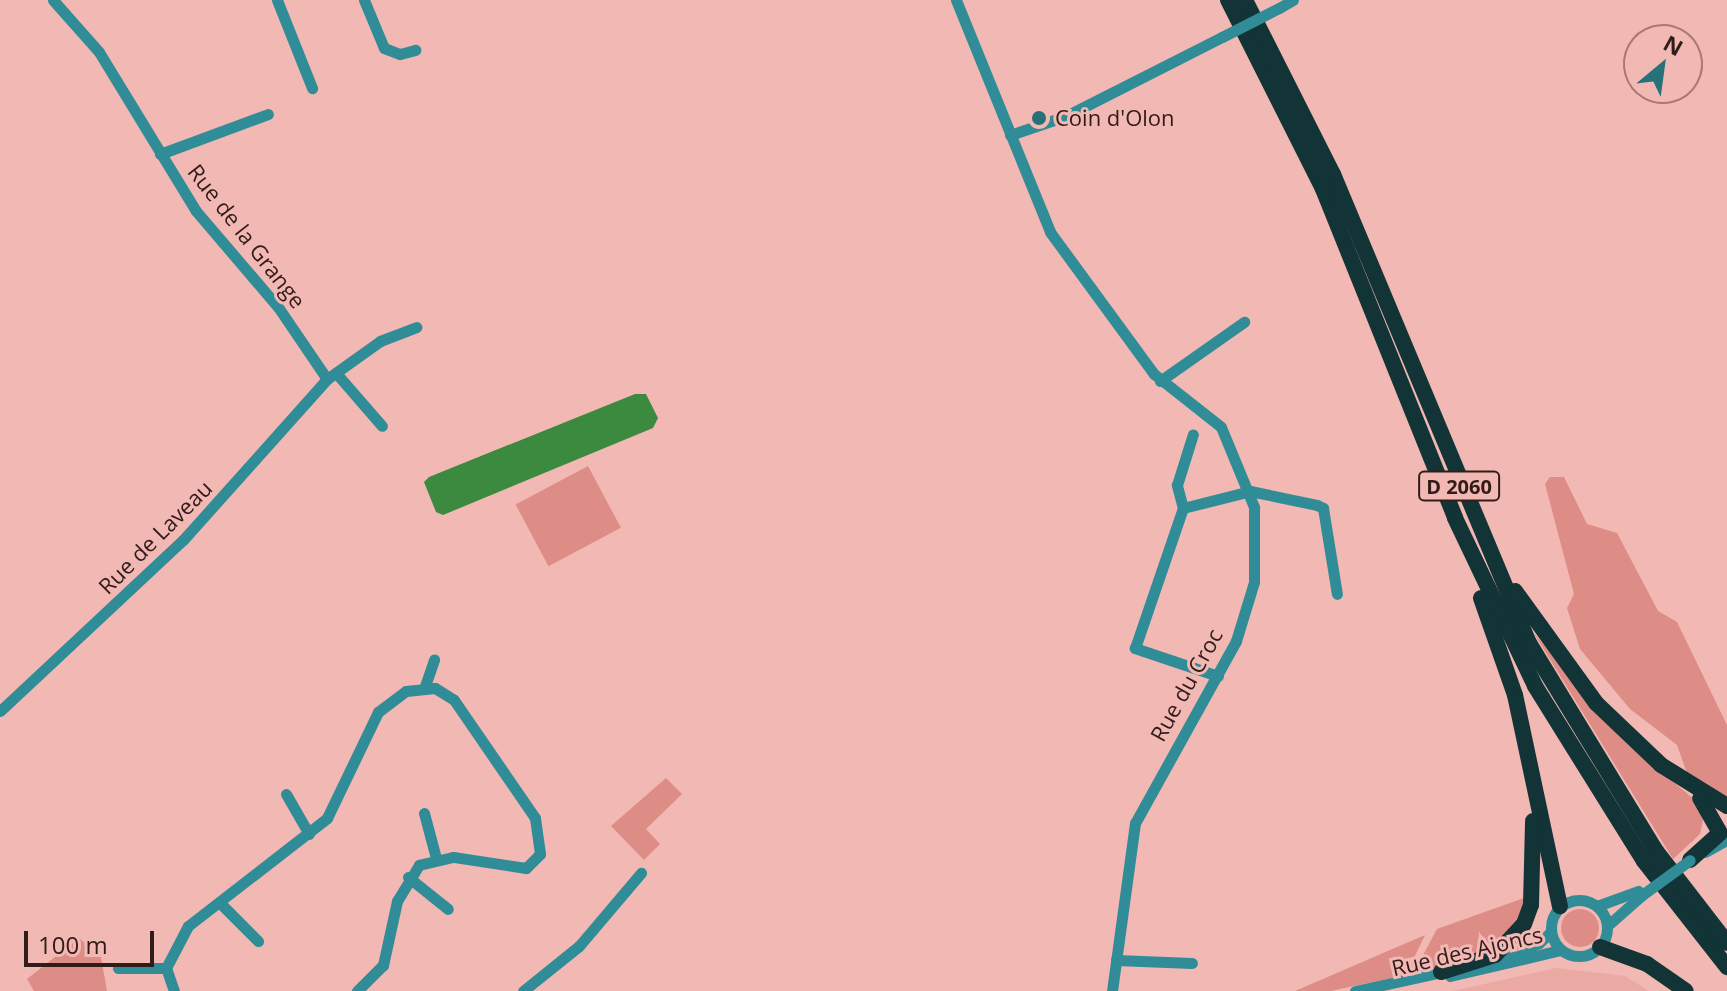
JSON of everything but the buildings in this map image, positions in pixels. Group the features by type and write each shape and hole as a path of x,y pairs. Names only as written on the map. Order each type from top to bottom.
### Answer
{"highway":[{"name":"D 2060","path":"1228,0 1323,189 1455,518 1535,686 1584,770 1644,861 1727,967"},
{"name":"D 2060","path":"1245,0 1333,174 1444,449 1556,693 1656,851 1727,943"},
{"path":"1444,449 1547,642 1596,703 1708,805 1725,834 1688,858"},
{"path":"1455,518 1515,695 1533,799 1560,906"},
{"path":"1661,765 1727,806"},
{"path":"1441,972 1495,955 1524,924 1532,894 1533,799"},
{"path":"1600,947 1647,964 1686,991"}],"street":[{"name":"Rue de la Grange","path":"53,0 99,52 196,211 332,376 382,426"},
{"path":"277,0 312,88"},
{"path":"364,0 384,48 400,54 415,50"},
{"name":"Rue du Croc","path":"956,0 1050,232 1160,381 1221,427 1250,491 1257,534 1254,582 1218,676 1135,823 1112,991"},
{"path":"1010,135 1066,116 1293,0"},
{"path":"160,154 268,114"},
{"path":"1160,381 1244,322"},
{"name":"Rue de Laveau","path":"0,711 183,540 332,376 380,341 416,327"},
{"path":"1193,434 1177,485 1183,508 1135,648 1218,676"},
{"path":"1183,508 1250,491 1323,508 1337,594"},
{"path":"425,686 434,660"},
{"path":"174,991 166,968 188,926 222,905 309,834 332,809 370,720 406,691 425,686 454,700 542,837 538,859 526,868 436,858 408,877 383,965 358,991"},
{"path":"286,794 309,834"},
{"path":"424,813 436,858"},
{"path":"1640,893 1597,906 1579,899 1560,906 1551,932 1561,950 1585,955 1600,947 1607,926 1640,893 1688,858"},
{"path":"523,991 579,946 641,873"},
{"path":"408,877 448,909"},
{"path":"222,905 258,941"},
{"path":"1597,906 1607,926"},
{"name":"Rue des Ajoncs","path":"1355,991 1509,958 1551,932"},
{"name":"Rue des Ajoncs","path":"1383,991 1561,950"},
{"path":"1116,960 1192,963"},
{"path":"118,968 166,968"}],"shaded area":[{"path":"635,394 646,394 658,418 653,428 443,515 436,512 424,482 429,477"},
{"path":"588,466 621,528 548,566 516,504"},
{"path":"1550,477 1564,477 1587,524 1617,533 1658,611 1677,622 1727,725 1727,801 1688,776 1677,745 1630,709 1580,649 1567,608 1574,594 1545,484"},
{"path":"1533,632 1636,751 1695,800 1703,820 1700,834 1673,859"},
{"path":"666,778 682,794 646,829 660,844 644,860 611,826"},
{"path":"1527,897 1511,938 1473,960 1425,970 1422,957 1437,929"},
{"path":"1580,909 1593,915 1599,928 1593,941 1580,947 1567,941 1561,928 1567,915"},
{"path":"1425,935 1414,958 1415,973 1331,991 1295,991"},
{"path":"79,938 101,957 107,991 34,991 27,979"},
{"path":"1556,968 1625,976 1649,991 1453,991"}],"place":[{"name":"Coin d'Olon","path":"1039,118"}]}
